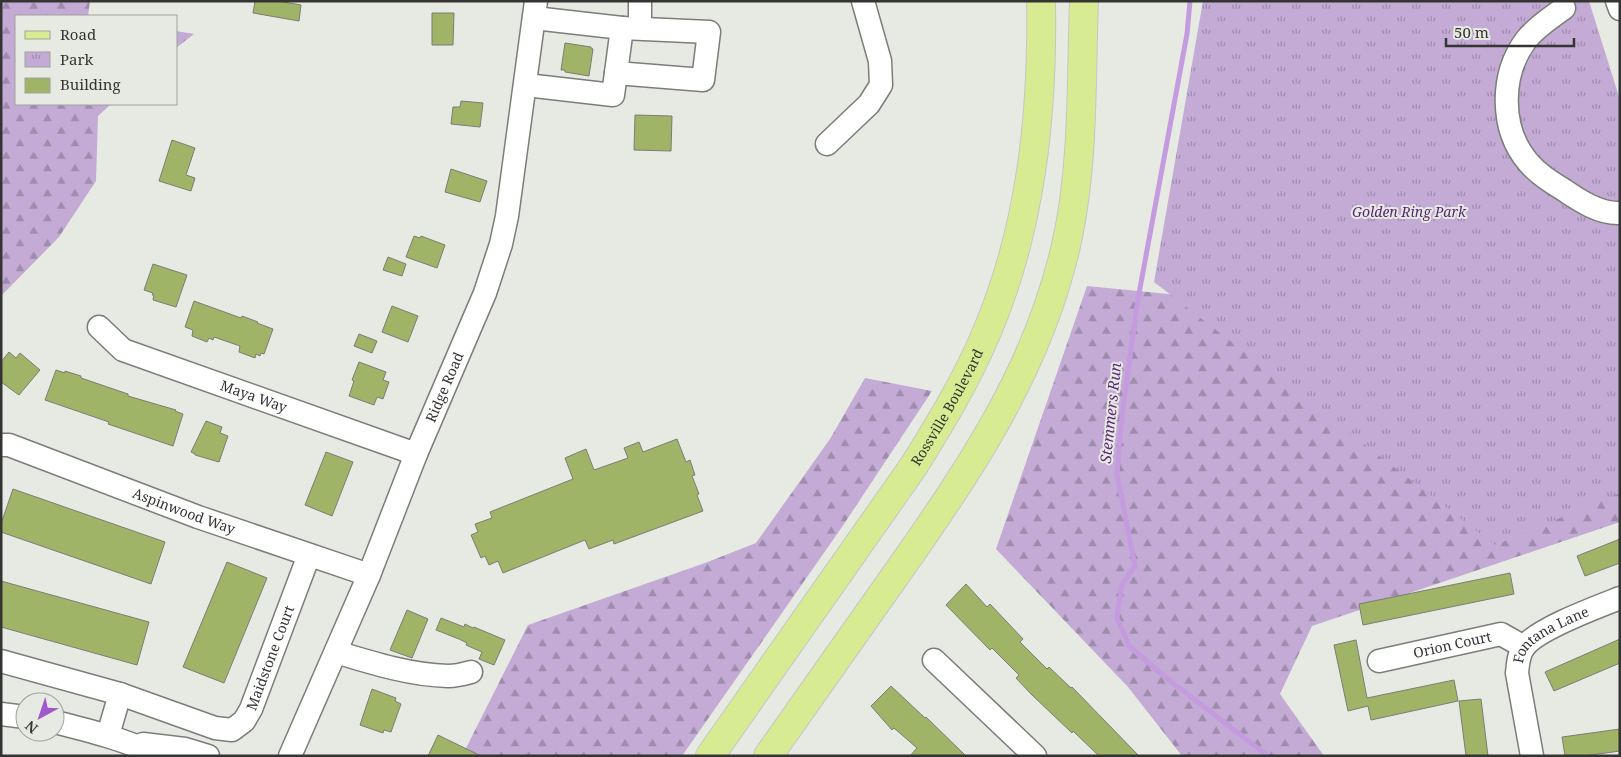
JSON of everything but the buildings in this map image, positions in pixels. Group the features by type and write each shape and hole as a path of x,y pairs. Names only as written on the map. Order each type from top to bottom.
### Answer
{"main road":[{"path":"1030,1 1042,43"},
{"name":"Rossville Boulevard","path":"710,756 913,467 943,419 986,333 1022,227 1032,170 1040,93 1042,1"},
{"path":"768,756 955,490 992,430 1022,371 1044,318 1059,271 1073,209 1079,152 1084,1"},
{"path":"1081,76 1100,1"}],"street":[{"path":"526,85 612,95 616,73 640,1"},
{"path":"827,144 870,104 880,85 880,61 863,1"},
{"path":"1617,1 1620,9"},
{"path":"534,6 631,28 709,32 704,80 616,73"},
{"name":"Ridge Road","path":"290,756 369,575 416,454 485,293 501,244 508,216 526,85 534,6"},
{"path":"1564,8 1537,29 1526,41 1518,55 1507,89 1510,127 1527,162 1542,176 1596,209 1620,213"},
{"name":"Maya Way","path":"99,327 123,350 416,454"},
{"name":"Aspinwood Way","path":"1,445 9,445 198,517 369,575"},
{"name":"Maidstone Court","path":"1,661 120,694 214,728 232,730 244,721 250,709 309,555"},
{"name":"Fontana Lane","path":"1532,756 1517,673 1518,661 1524,647 1562,622 1620,598"},
{"name":"Orion Court","path":"1378,661 1501,634 1524,647"},
{"path":"336,652 377,665 405,670 450,676 471,672"},
{"path":"934,660 1031,754"},
{"path":"108,735 120,694"},
{"path":"1,714 15,716"},
{"path":"65,724 108,735 160,756"},
{"path":"134,744 185,749 208,756"}],"green space":[{"path":"1,1 90,1 88,15 15,15 15,105 110,105 98,116 96,181 59,237 1,296"},
{"name":"Golden Ring Park","path":"1203,1 1589,1 1620,100 1620,493 1495,545 1154,282"},
{"path":"178,31 194,34 178,46"},
{"path":"1620,285 1620,522 1312,626 1280,694 1324,756 1182,756 1128,687 996,549 1087,286 1199,297"},
{"path":"865,378 932,391 842,527 682,756 462,756 528,625 705,563 756,543 830,439"}],"waterway":[{"name":"Stemmers Run","path":"1190,1 1187,34 1138,299 1122,415 1117,474 1135,566 1122,584 1117,618 1129,646 1164,676 1268,756"}]}
